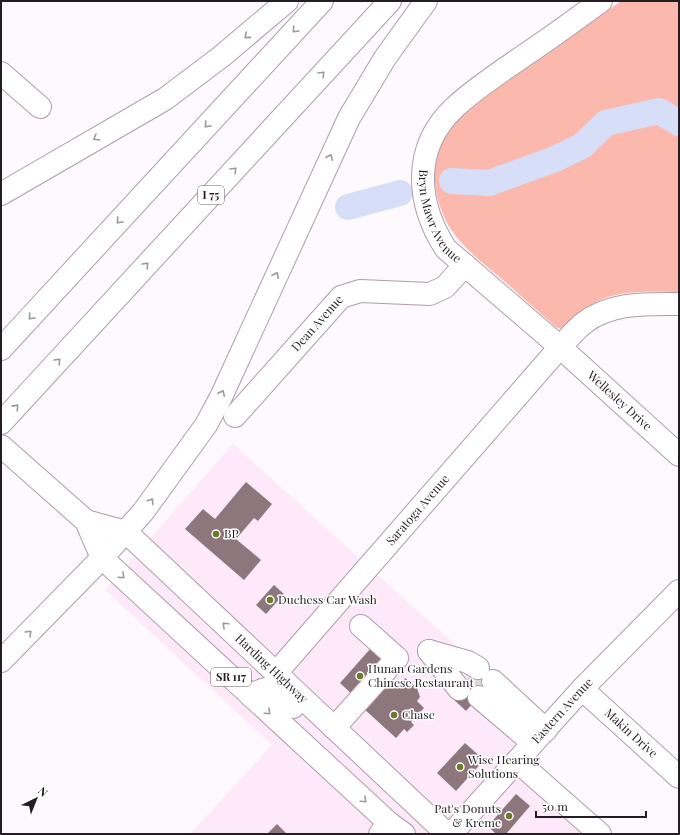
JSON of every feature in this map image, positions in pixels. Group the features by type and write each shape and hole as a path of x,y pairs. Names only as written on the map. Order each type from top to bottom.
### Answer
{"main road":[{"path":"1,194 165,99 222,56 287,1"},
{"path":"1,349 322,1"},
{"name":"I 75","path":"1,423 390,1"},
{"path":"1,661 126,532 143,512 206,425 221,397 348,118 385,58 426,1"},
{"name":"Bryn Mawr Avenue","path":"560,347 446,249 434,230 426,204 422,175 426,150 438,127 454,108 500,72 601,1"},
{"path":"1,73 40,107"},
{"name":"Dean Avenue","path":"235,416 341,297 360,291 430,294 445,287 465,265"},
{"name":"Saratoga Avenue","path":"276,673 560,347 584,323 606,310 638,304 679,304"},
{"name":"Wellesley Drive","path":"560,347 679,455"},
{"name":"Harding Highway","path":"1,446 86,521 102,558 251,696 391,830"},
{"name":"Harding Highway","path":"86,521 126,532 447,834"},
{"name":"Eastern Avenue","path":"451,834 582,689 679,591"},
{"path":"334,728 397,658 361,626"},
{"path":"429,651 476,685 534,743 600,834"},
{"path":"251,696 263,688 274,690 380,787 412,802"},
{"name":"Makin Drive","path":"582,689 679,777"}],"shaded area":[{"path":"621,1 679,1 679,292 634,292 602,299 589,307 566,327 561,329 556,327 479,260 467,249 452,231 445,218 436,191 435,163 438,149 444,136 452,124 469,107"},
{"path":"233,444 547,728 517,762 599,834 190,834 272,745 105,590"}],"building":[{"name":"BP","path":"246,482 272,504 258,521 254,518 236,539 261,560 244,580 185,529 203,509 215,519"},
{"name":"Duchess Car Wash","path":"274,585 284,594 266,614 256,605"},
{"name":"Hunan Gardens Chinese Restaurant","path":"371,648 383,659 355,697 340,683"},
{"name":"Chase","path":"478,668 493,681 466,711 451,697"},
{"name":"Chase","path":"390,678 398,686 405,678 417,688 420,697 417,701 424,708 411,722 414,725 407,732 404,729 396,738 363,708"},
{"name":"Wise Hearing Solutions","path":"465,743 484,760 456,791 437,773"},
{"name":"Pat's Donuts & Kreme","path":"516,794 530,806 506,834 496,834 488,826"},
{"path":"277,824 287,834 267,834"}],"waterway":[{"path":"452,181 489,183 555,159 582,146 606,123 659,111 679,123"},
{"path":"348,207 400,193"}],"tunnel":[{"path":"468,679 483,692"}],"place":[{"name":"BP","path":"216,534"},
{"name":"Duchess Car Wash","path":"270,600"},
{"name":"Hunan Gardens Chinese Restaurant","path":"360,676"},
{"name":"Chase","path":"394,715"},
{"name":"Wise Hearing Solutions","path":"460,767"},
{"name":"Pat's Donuts & Kreme","path":"509,816"}]}
